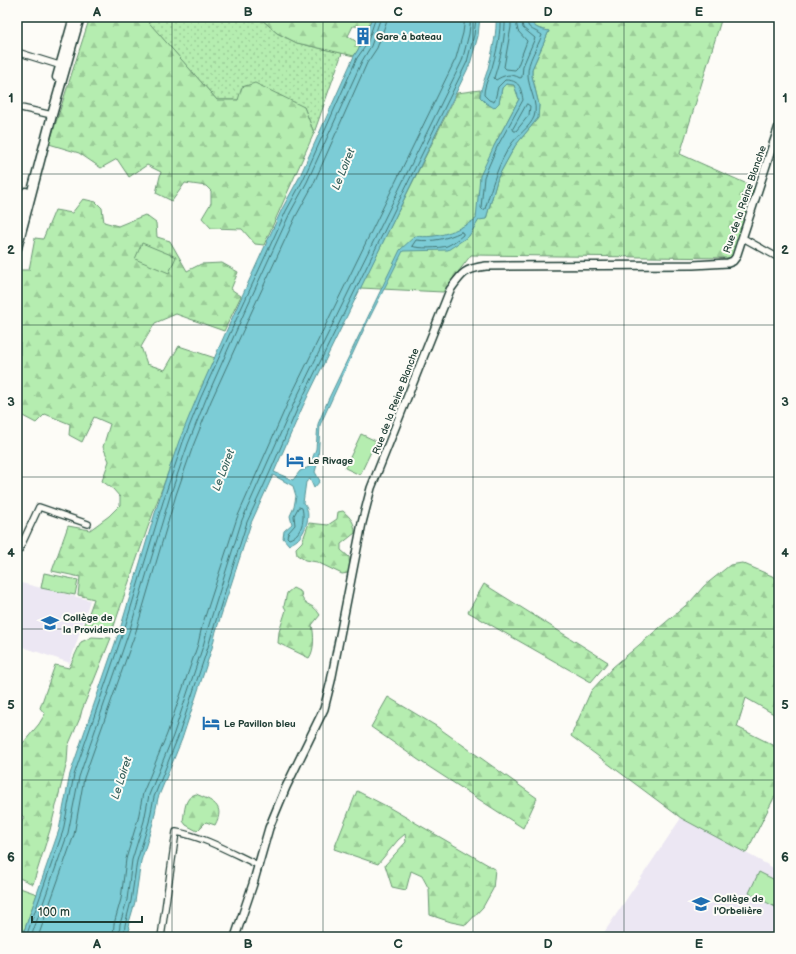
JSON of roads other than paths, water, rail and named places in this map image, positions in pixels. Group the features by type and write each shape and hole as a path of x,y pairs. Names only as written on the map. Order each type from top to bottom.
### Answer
{"main road":[{"path":"63,66 74,17"},
{"path":"17,222 63,66 80,17"},
{"path":"17,248 49,114"}],"street":[{"path":"17,52 63,66"},
{"path":"17,107 49,114"},
{"name":"Rue de la Reine Blanche","path":"235,937 269,828 286,788 324,709 331,681 362,523 371,488 450,290 462,273 474,267 693,265 728,263 733,261 743,238 779,126"},
{"path":"743,238 779,258"},
{"path":"17,551 19,550 39,507 88,524"},
{"path":"161,937 176,832 189,834 258,865"}],"water":[{"name":"Le Loiret","path":"372,17 480,17 478,36 470,64 303,406 274,472 293,480 300,471 309,467 316,449 318,424 328,400 400,250 415,236 424,237 440,235 461,227 476,219 480,176 519,99 514,85 506,84 502,88 499,103 494,108 480,97 493,46 496,29 496,17 530,17 534,26 539,29 549,31 532,69 532,76 539,105 538,118 515,146 498,177 486,219 479,220 469,236 448,250 403,251 364,329 320,425 318,461 315,472 320,481 314,488 310,479 306,482 303,503 308,511 307,522 300,536 296,541 289,545 283,538 284,531 292,524 290,516 294,507 296,496 293,486 273,475 251,523 182,739 158,798 153,823 141,861 135,902 128,926 130,928 127,937 22,937 59,830 70,774 121,626 162,490 179,441 237,307 282,209 299,178 354,56 363,42"}],"place":[{"name":"Gare à bateau","path":"363,36"},
{"name":"Le Rivage","path":"295,460"},
{"name":"Collège de la Providence","path":"50,623"},
{"name":"Le Pavillon bleu","path":"211,723"},
{"name":"Collège de l'Orbelière","path":"701,904"}]}
